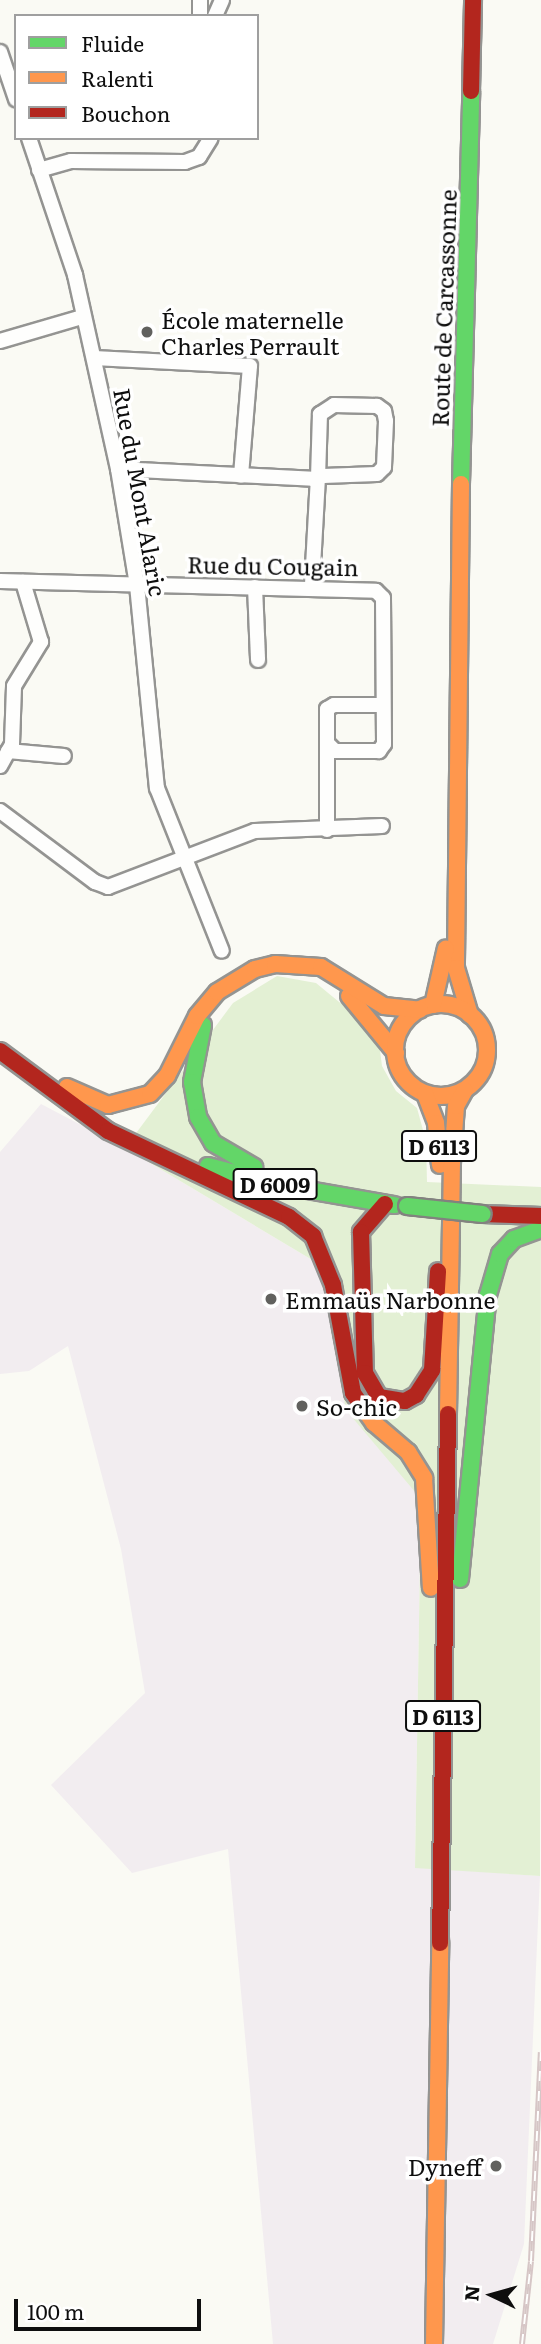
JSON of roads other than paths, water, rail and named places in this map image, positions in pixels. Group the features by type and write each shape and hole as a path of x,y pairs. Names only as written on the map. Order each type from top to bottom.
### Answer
{"main road":[{"name":"Route de Carcassonne","path":"470,1014 461,995 456,968 459,618 473,0"},
{"name":"Route de Carcassonne","path":"426,1007 446,960 459,618"},
{"path":"0,1039 81,1096 108,1105 129,1103 149,1094 167,1076 197,1016 217,992 255,969 289,963 307,966 336,974 384,1006 459,1008 470,1014 484,1032 487,1058 483,1071 465,1090 440,1096 425,1094 405,1079 396,1053 358,1004 307,966"},
{"path":"217,992 201,1032 192,1082 198,1117 213,1143 251,1167 385,1204 361,1232 361,1276 365,1373 371,1388 389,1401 405,1401 416,1395 432,1370 441,1224"},
{"path":"396,1053 401,1028 426,1007"},
{"name":"D 6009","path":"0,1051 73,1104 145,1142 211,1167 285,1186 385,1204 483,1214 541,1216"},
{"name":"D 6113","path":"435,2344 452,1163 456,1106 465,1090"},
{"name":"D 6113","path":"425,1094 440,1148 441,1224 425,2344"},
{"path":"73,1104 108,1131 289,1217 320,1247 334,1285 354,1393 374,1423 408,1452 424,1478 433,1679"},
{"path":"442,1771 488,1295 500,1254 514,1239 541,1228"}],"street":[{"path":"0,52 14,93"},
{"name":"Rue du Mont Alaric","path":"30,140 75,275 82,317 94,358 118,469 137,585 157,788 222,951"},
{"path":"39,170 71,161 185,162 198,157 210,140"},
{"path":"0,341 82,317"},
{"path":"94,358 250,366 241,476"},
{"path":"118,469 241,476 318,477 377,474 384,467 384,411 377,407 326,407 320,414 318,477 312,586"},
{"name":"Rue du Cougain","path":"0,581 312,586 376,591 383,598 384,744 379,751 335,751 327,743"},
{"path":"0,766 8,751 14,686 41,642 23,582"},
{"path":"255,587 258,660"},
{"path":"327,830 327,709 334,705 383,705"},
{"path":"8,751 64,756"},
{"path":"0,811 95,883 108,887 255,831 382,826"}],"railway":[{"path":"522,2344 531,2261 541,2052"}],"place":[{"name":"École maternelle Charles Perrault","path":"147,332"},
{"name":"Emmaüs Narbonne","path":"271,1299"},
{"name":"So-chic","path":"302,1406"},
{"name":"Dyneff","path":"496,2166"}]}
